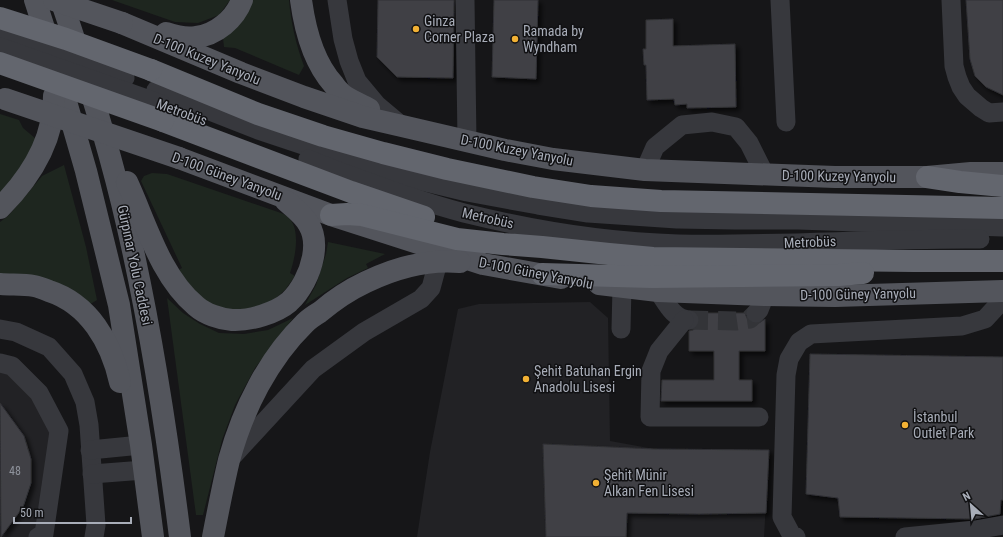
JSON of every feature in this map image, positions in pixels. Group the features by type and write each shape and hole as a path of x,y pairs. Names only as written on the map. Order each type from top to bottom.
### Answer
{"highway":[{"path":"0,18 66,38 158,96 351,192 409,212 542,246"},
{"path":"0,63 158,96 258,114 323,136 447,169 533,187 591,196 661,201 1003,208"},
{"path":"927,177 1003,186"},
{"path":"331,215 362,215 457,239 503,244 542,246 653,258 1003,261"},
{"path":"542,274 652,277 839,275 878,271 897,267 913,261"}],"main road":[{"path":"0,208 14,194 30,173 50,131 54,109 52,53 35,0"},
{"name":"D-100 Kuzey Yanyolu","path":"54,0 122,23 234,70 304,97 362,117 505,150 553,159 645,170 765,175 927,177 971,172 1003,173"},
{"name":"Gürpınar Yolu Caddesi","path":"61,0 89,86 122,203 149,331 169,454 180,537"},
{"path":"122,23 178,37 196,38 213,32 229,21 242,0"},
{"path":"301,0 309,40 316,59 328,79 342,94 402,126"},
{"name":"Gürpınar Yolu Caddesi","path":"52,53 86,171 119,305 141,445 153,537"},
{"name":"D-100 Güney Yanyolu","path":"3,98 180,158 331,215 483,264 576,281 658,290 760,304 835,296 998,301"},
{"path":"109,156 126,181 156,249 168,271 182,292 197,307 213,316 232,320 251,319 274,311 289,302 303,286 312,266 315,246 313,233 309,224 297,210 282,198 266,190"},
{"path":"213,537 230,459 244,416 259,384 280,352 306,322 330,303 354,288 391,272 418,264 438,262 483,264"},
{"path":"0,284 35,286 59,294 81,309 97,327 113,356 124,396 141,445"}],"street":[{"path":"337,0 343,39 349,61 357,81 377,105 402,126"},
{"path":"465,0 467,141"},
{"path":"780,0 786,122"},
{"path":"951,0 954,66 961,87 967,96 989,113 1003,112"},
{"name":"Metrobüs","path":"0,34 67,56 336,171 463,213 535,228 629,241 676,244 791,243 946,238 1003,239"},
{"name":"Metrobüs","path":"0,47 158,96 342,158 409,178 460,190 538,205 588,213 677,219 798,220 1003,227"},
{"path":"645,170 655,147 682,125 712,122 736,127 749,143 765,175"},
{"path":"230,459 314,369 364,332 421,299 431,288 438,262"},
{"path":"621,329 622,287"},
{"path":"658,290 671,310 676,315 686,320 659,351 652,371 650,417 759,417"},
{"path":"796,537 791,534 782,517 786,375 789,359 799,342 811,334 962,326 985,319 998,301"},
{"path":"0,329 16,332 49,347 73,374 85,402 89,425 96,525 94,537"},
{"path":"0,363 12,366 39,394 59,431 44,534 38,537"},
{"path":"90,450 141,445"},
{"path":"92,474 144,470"},
{"path":"905,537 975,530 1003,525"}],"shaded area":[{"path":"112,0 230,0 219,15 198,23 175,22"},
{"path":"250,0 289,0 294,34 304,66 299,75 235,48 224,47 223,38"},
{"path":"0,114 19,120 23,128 36,139 26,159 0,197"},
{"path":"64,165 86,247 97,300 87,306 0,278 0,222 8,216 42,176"},
{"path":"152,173 167,174 284,214 288,217 293,223 296,237 294,260 290,273 295,276 285,290 274,300 245,311 228,309 207,303 198,295 178,270 182,268 141,181 144,176"},
{"path":"328,242 385,254 366,264 368,268 347,278 305,305 316,285 326,254"},
{"path":"167,298 183,313 200,324 219,333 244,334 268,330 293,318 255,368 235,405 222,440 203,515 196,515"},
{"path":"590,302 608,318 610,441 654,449 769,450 764,537 417,537 430,452 458,309 479,304"},
{"path":"0,360 62,431 52,537 0,537"}],"building":[{"name":"Ginza Corner Plaza","path":"378,0 454,0 453,78 397,77 377,57"},
{"name":"Ramada by Wyndham","path":"494,0 538,0 536,79 492,77"},
{"path":"966,0 1003,0 1003,95 986,87 975,76 970,59"},
{"path":"673,19 673,46 735,44 736,107 687,108 687,104 675,105 674,99 647,100 646,65 644,65 643,49 646,49 646,20"},
{"path":"697,313 745,313 748,320 754,324 765,319 765,351 739,351 739,380 752,380 752,401 661,401 662,380 714,380 714,351 689,351 689,331 697,327 700,322"},
{"name":"İstanbul Outlet Park","path":"810,354 1003,357 1003,500 1001,500 1000,514 974,519 840,517 838,498 806,494"},
{"path":"0,403 24,436 31,459 31,483 23,507 1,537"},
{"name":"Şehit Münir Alkan Fen Lisesi","path":"543,444 654,449 769,450 766,513 627,513 626,537 546,537"}],"tunnel":[{"path":"689,320 736,321 750,319 756,313"}],"place":[{"name":"Ginza Corner Plaza","path":"416,29"},
{"name":"Ramada by Wyndham","path":"515,39"},
{"name":"Şehit Batuhan Ergin Anadolu Lisesi","path":"526,379"},
{"name":"İstanbul Outlet Park","path":"905,425"},
{"name":"Şehit Münir Alkan Fen Lisesi","path":"596,483"}]}
